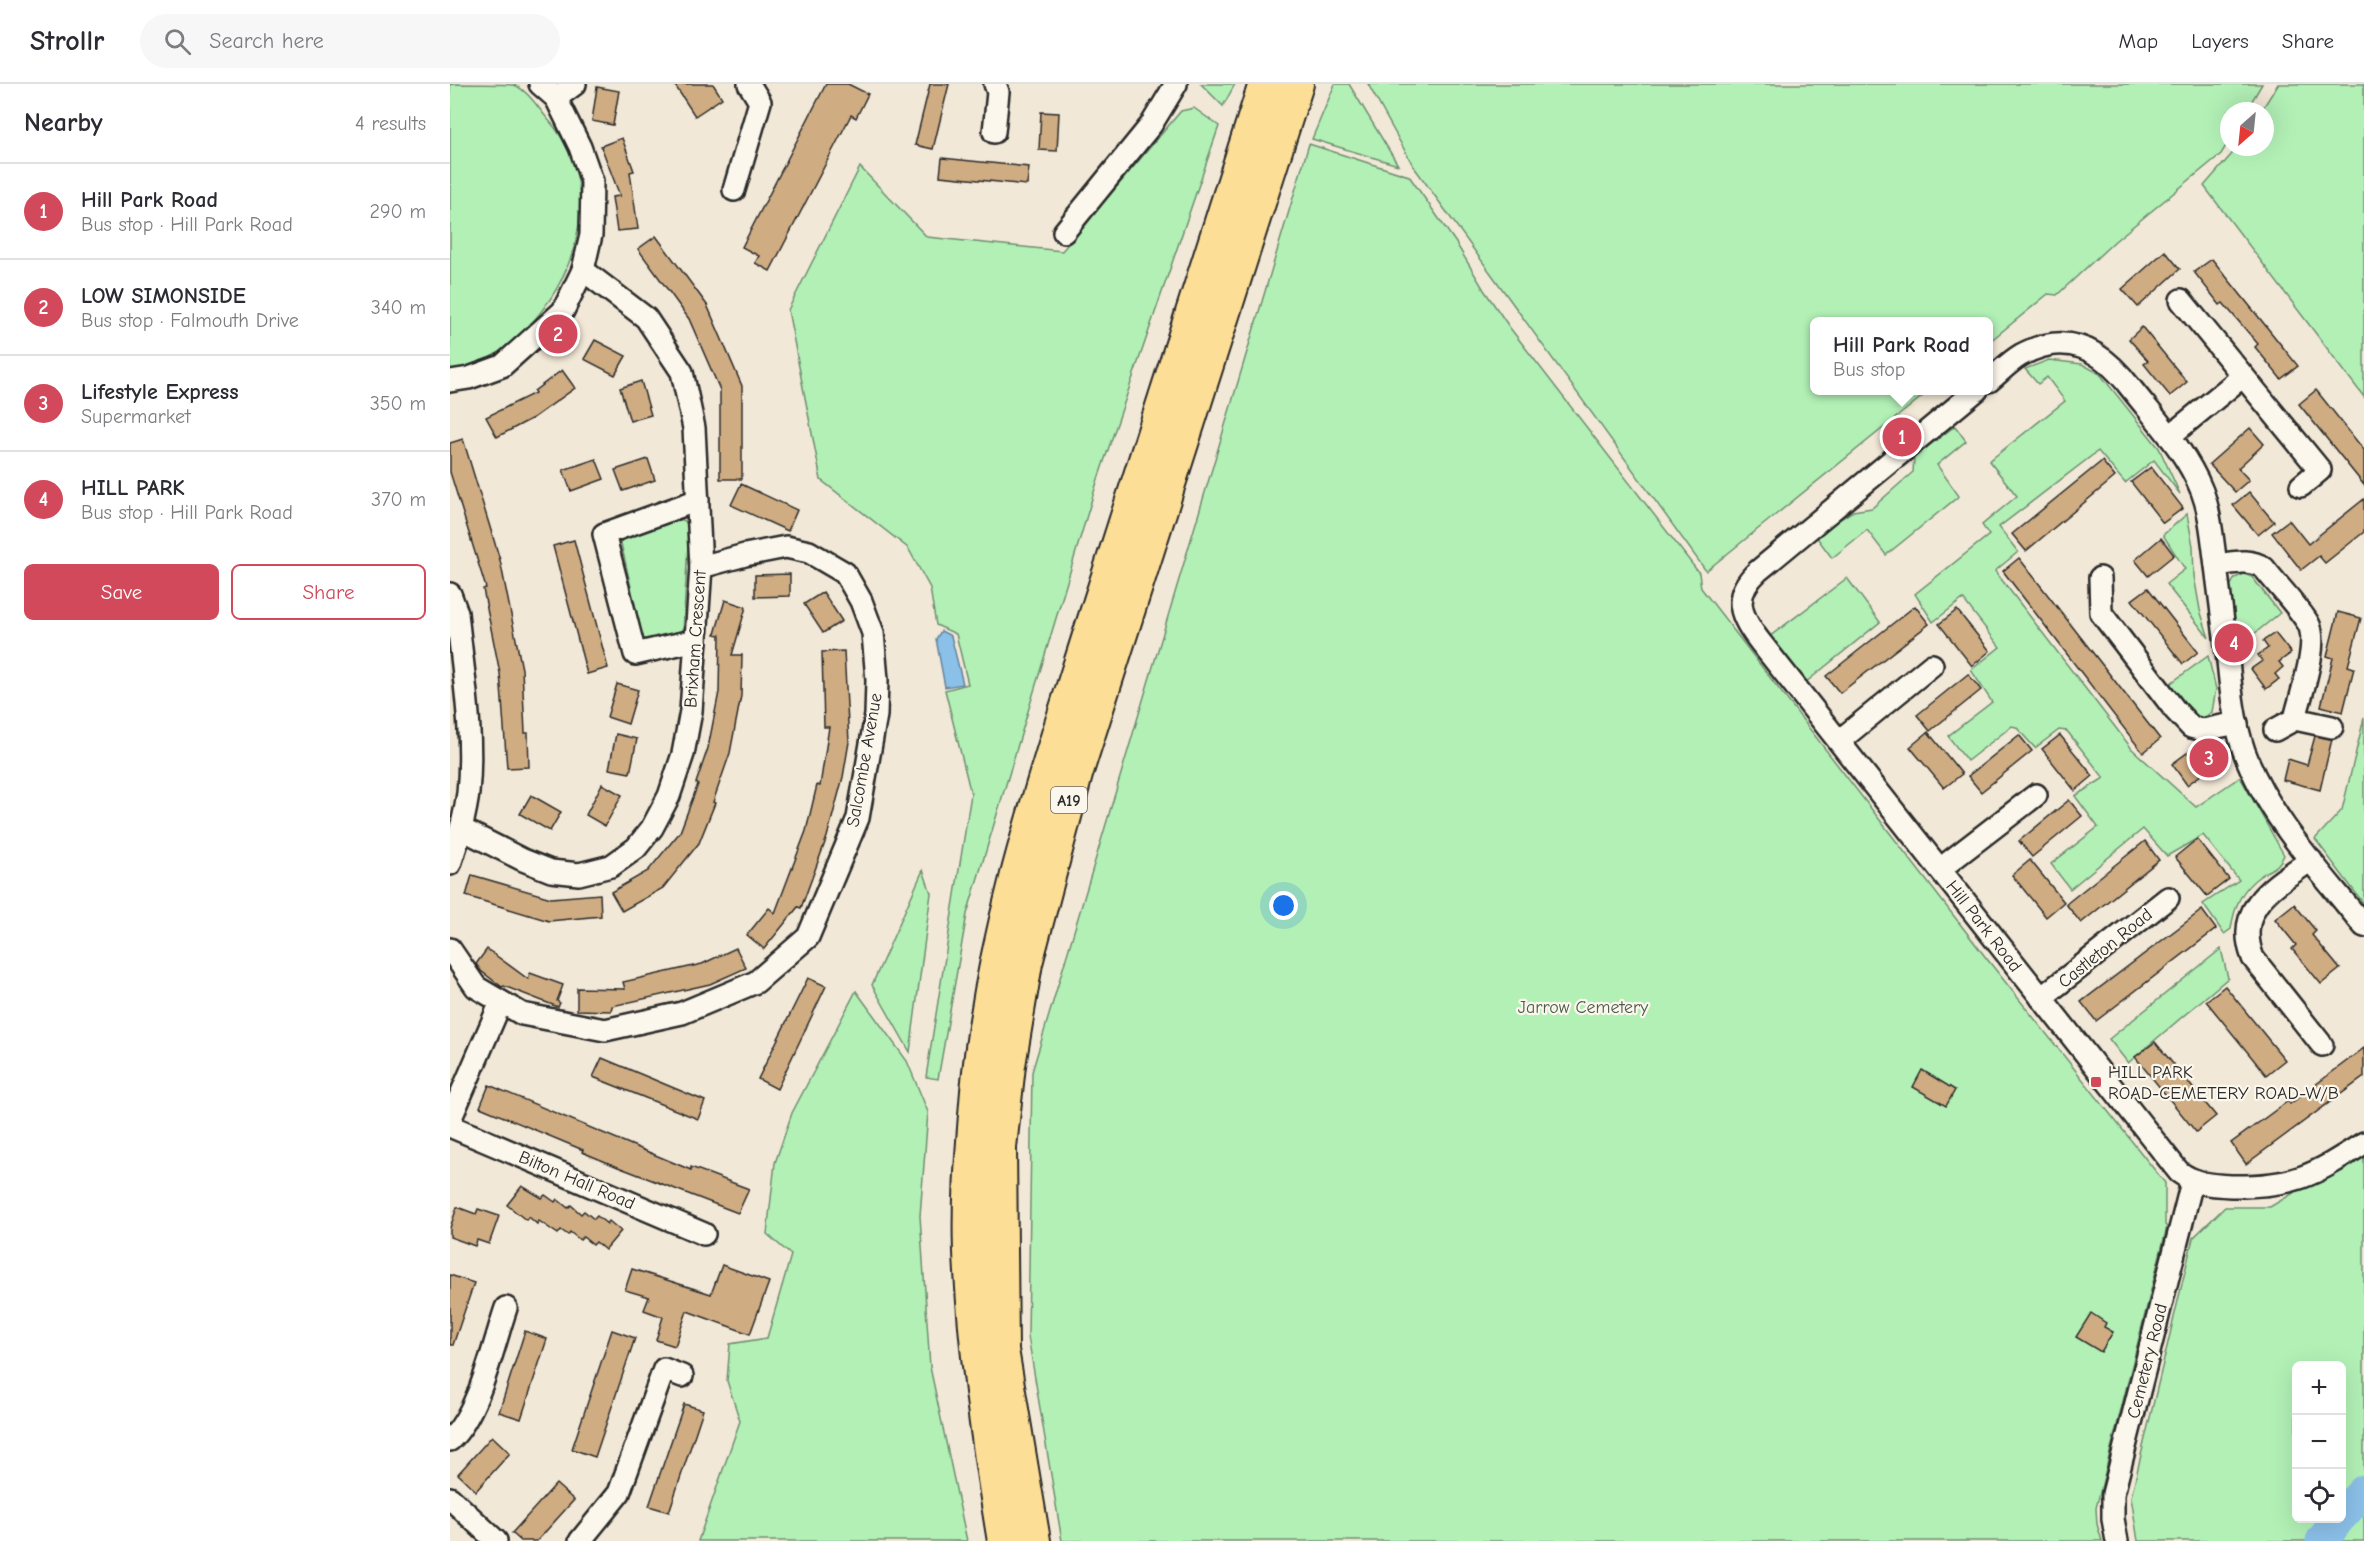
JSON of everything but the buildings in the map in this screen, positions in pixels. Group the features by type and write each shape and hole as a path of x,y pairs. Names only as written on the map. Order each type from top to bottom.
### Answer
{"highway":[{"path":"1226,202 1255,84"},
{"name":"A19","path":"1004,1541 981,1393 971,1269 971,1170 978,1087 992,981 1005,920 1050,758 1265,84"},
{"name":"A19","path":"1034,1541 1002,1350 1000,1147 1009,1065 1026,963 1077,771 1297,84"},
{"path":"1257,210 1310,84"}],"street":[{"path":"450,381 469,378 502,366 563,311 583,270 591,235 592,181 580,147 548,91 575,84"},
{"path":"734,190 759,102 748,84"},
{"path":"994,132 998,92 995,84"},
{"path":"1064,232 1151,125 1176,84"},
{"name":"Brixham Crescent","path":"462,829 523,861 551,871 579,874 611,866 636,848 652,828 669,796 683,754 691,711 701,567 694,428 682,372 646,318 583,270"},
{"path":"2181,300 2320,470 2301,486"},
{"path":"1993,378 2020,356 2036,349 2054,344 2072,344 2090,349 2119,372 2170,436 2192,469 2203,493 2210,524 2237,723 2244,750 2260,786 2280,818 2364,926"},
{"path":"2170,436 2243,376"},
{"name":"Hill Park Road","path":"1971,395 1748,580 1740,602 1742,615 1748,626 2175,1167 2192,1182"},
{"path":"696,640 635,654 604,534 698,500"},
{"name":"Salcombe Avenue","path":"450,950 476,987 522,1014 605,1030 682,1013 756,982 808,937 858,819 876,715 877,680 873,633 861,601 845,573 808,552 786,547 701,567"},
{"path":"2216,565 2246,561 2264,568 2309,624 2312,638 2311,652 2295,718 2275,730"},
{"path":"2100,578 2101,613 2175,710 2191,727 2203,730 2237,723"},
{"path":"450,594 457,613 469,733 468,792 462,829 450,864"},
{"path":"1839,741 1932,665"},
{"path":"2295,718 2332,728"},
{"path":"1940,869 2036,795"},
{"path":"2311,860 2262,896 2252,911 2247,929 2248,944 2253,958 2322,1045"},
{"name":"Castleton Road","path":"2042,998 2168,898"},
{"path":"450,1120 501,1002"},
{"name":"Bilton Hall Road","path":"450,1126 704,1234"},
{"path":"2192,1182 2227,1186 2277,1185 2322,1170 2364,1143"},
{"name":"Cemetery Road","path":"2117,1541 2113,1519 2113,1494 2192,1182"},
{"path":"450,1440 459,1432 472,1408 506,1308"},
{"path":"580,1541 619,1493 664,1369 682,1376"},
{"path":"450,1498 496,1541"}],"green space":[{"path":"450,84 514,85 527,94 568,149 578,183 579,219 572,254 557,288 535,319 508,345 477,365 450,371"},
{"path":"1201,84 1235,84 1223,106"},
{"path":"1335,84 1349,84 1398,165 1312,139"},
{"path":"1368,84 2262,84 2251,102 2220,102 2220,155 2115,241 2057,295 2048,294 1993,339 1993,317 1810,317 1810,395 1924,395 1706,571 1414,167"},
{"path":"2278,84 2364,84 2364,397 2204,186 2230,156 2274,156 2274,102 2267,102"},
{"path":"1194,108 1219,126 1097,482 967,914 938,1079 926,1077 971,794 945,690 968,684 956,634 936,625 930,588 908,548 821,480 788,310 860,167 927,237 1062,251 1181,111"},
{"name":"Jarrow Cemetery","path":"1309,144 1409,176 1456,243 1510,328 1699,573 1701,588 1987,959 2165,1183 2165,1225 2167,1227 2096,1508 2097,1524 2102,1541 1062,1541 1028,1336 1032,1072"},
{"path":"2049,360 2082,364 2100,374 2159,448 2180,494 2154,460 2125,483 2098,451 1999,527 2018,552 1995,571 2132,749 2196,807 2240,777 2284,855 2277,866 2253,881 2243,893 2236,906 2231,929 2224,934 2203,904 2239,880 2203,835 2167,856 2143,829 2070,889 2051,864 2098,827 2075,796 2104,778 2067,731 2059,730 2035,748 2016,727 2012,726 1967,761 1948,736 1992,702 1971,670 2000,647 1963,599 1933,622 1915,594 1989,535 1982,525 2017,496 1989,461 2065,401 2047,377 2038,384 2025,369"},
{"path":"1955,426 1966,441 1937,465 1959,496 1886,555 1867,530 1832,558 1815,535 1853,511 1872,508 1913,472 1914,457"},
{"path":"2187,514 2200,610 2209,638 2166,584 2185,569 2163,535"},
{"path":"675,517 685,521 689,528 683,632 643,640 620,539"},
{"path":"2244,574 2252,577 2280,613 2239,646 2235,637 2230,586 2235,578"},
{"path":"1847,578 1880,622 1805,683 1769,637"},
{"path":"2208,656 2216,689 2212,712 2203,718 2191,717 2167,686"},
{"path":"2364,718 2364,904 2315,839 2342,810"},
{"path":"923,870 931,893 910,1052 872,985"},
{"path":"2221,949 2228,978 2128,1063 2109,1039"},
{"path":"856,991 907,1061 928,1112 920,1216 930,1367 967,1541 698,1541 740,1421 727,1381 730,1344 767,1338 791,1255 767,1234 775,1163 792,1113"},
{"path":"2364,1151 2364,1541 2138,1541 2131,1497 2193,1238 2225,1207 2270,1207"}],"water":[{"path":"941,631 951,636 963,684 945,687 936,639"}],"waterway":[{"path":"2346,1511 2364,1491"},
{"path":"2322,1541 2335,1523"}],"place":[{"name":"LOW SIMONSIDE","path":"558,334"},
{"name":"Hill Park Road","path":"1902,437"},
{"name":"HILL PARK","path":"2234,643"},
{"name":"Lifestyle Express","path":"2209,758"},
{"name":"HILL PARK ROAD-CEMETERY ROAD-W/B","path":"2096,1082"}]}
